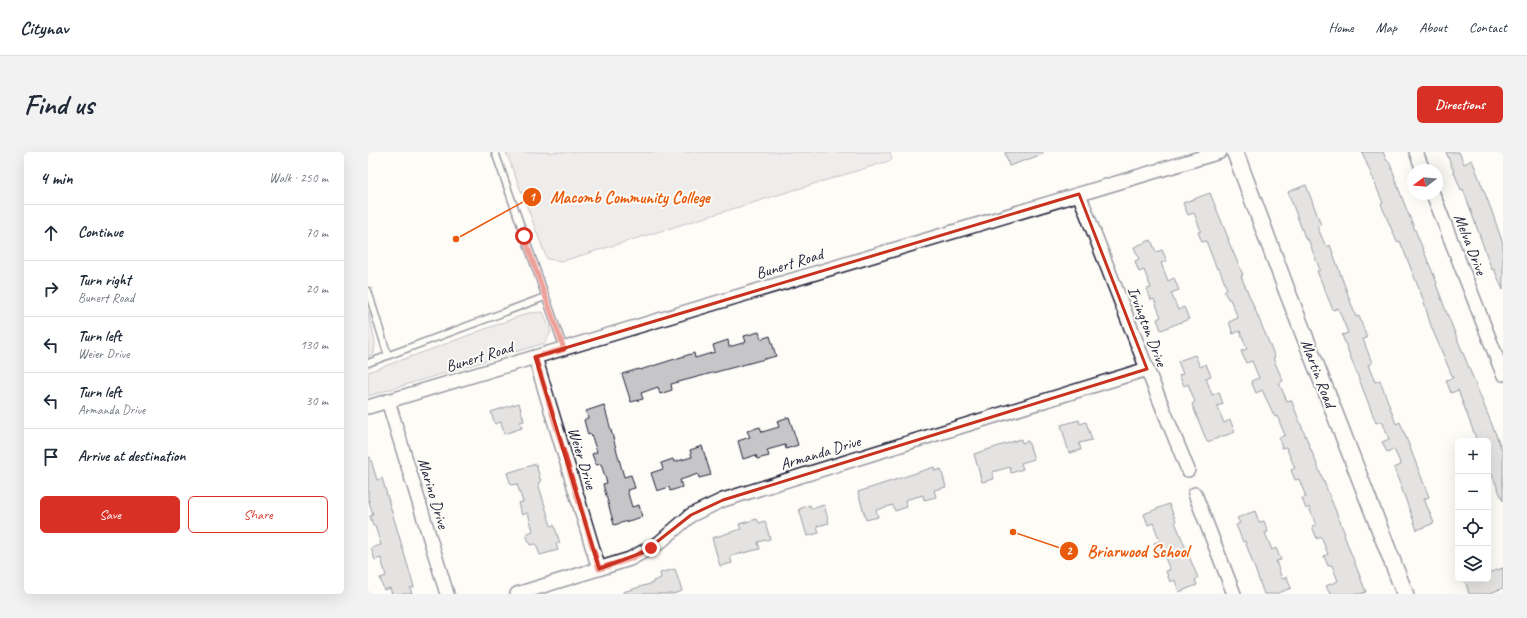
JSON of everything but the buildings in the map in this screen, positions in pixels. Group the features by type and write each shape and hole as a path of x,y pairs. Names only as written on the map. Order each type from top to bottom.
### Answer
{"street":[{"name":"Bunert Road","path":"368,407 1220,152"},
{"name":"Martin Road","path":"1235,152 1405,594"},
{"path":"1416,152 1421,164"},
{"name":"Irvington Drive","path":"1079,194 1188,470"},
{"name":"Melva Drive","path":"1435,200 1503,374"},
{"name":"Weier Drive","path":"535,357 599,569"},
{"name":"Armanda Drive","path":"517,594 630,559 658,543 691,516 705,507 723,500 1147,369"},
{"name":"Marino Drive","path":"388,401 447,594"},
{"path":"1196,494 1234,594"}],"lane":[{"path":"495,152 564,349"},
{"path":"368,291 370,303 388,356"},
{"path":"368,363 545,297"}],"highlighted area":[{"path":"1079,194 1147,369 723,500 691,515 644,552 599,569 535,357"}],"shaded area":[{"path":"506,152 890,152 892,160 563,261 547,259"},
{"path":"368,312 375,343 374,354 368,357"},
{"path":"543,312 551,332 545,343 368,396 368,372 528,313"}],"place":[{"name":"Macomb Community College","path":"456,239"},
{"name":"Briarwood School","path":"1013,532"}],"route":[{"path":"524,236 564,349 535,357 599,569 630,559 651,548"}]}
